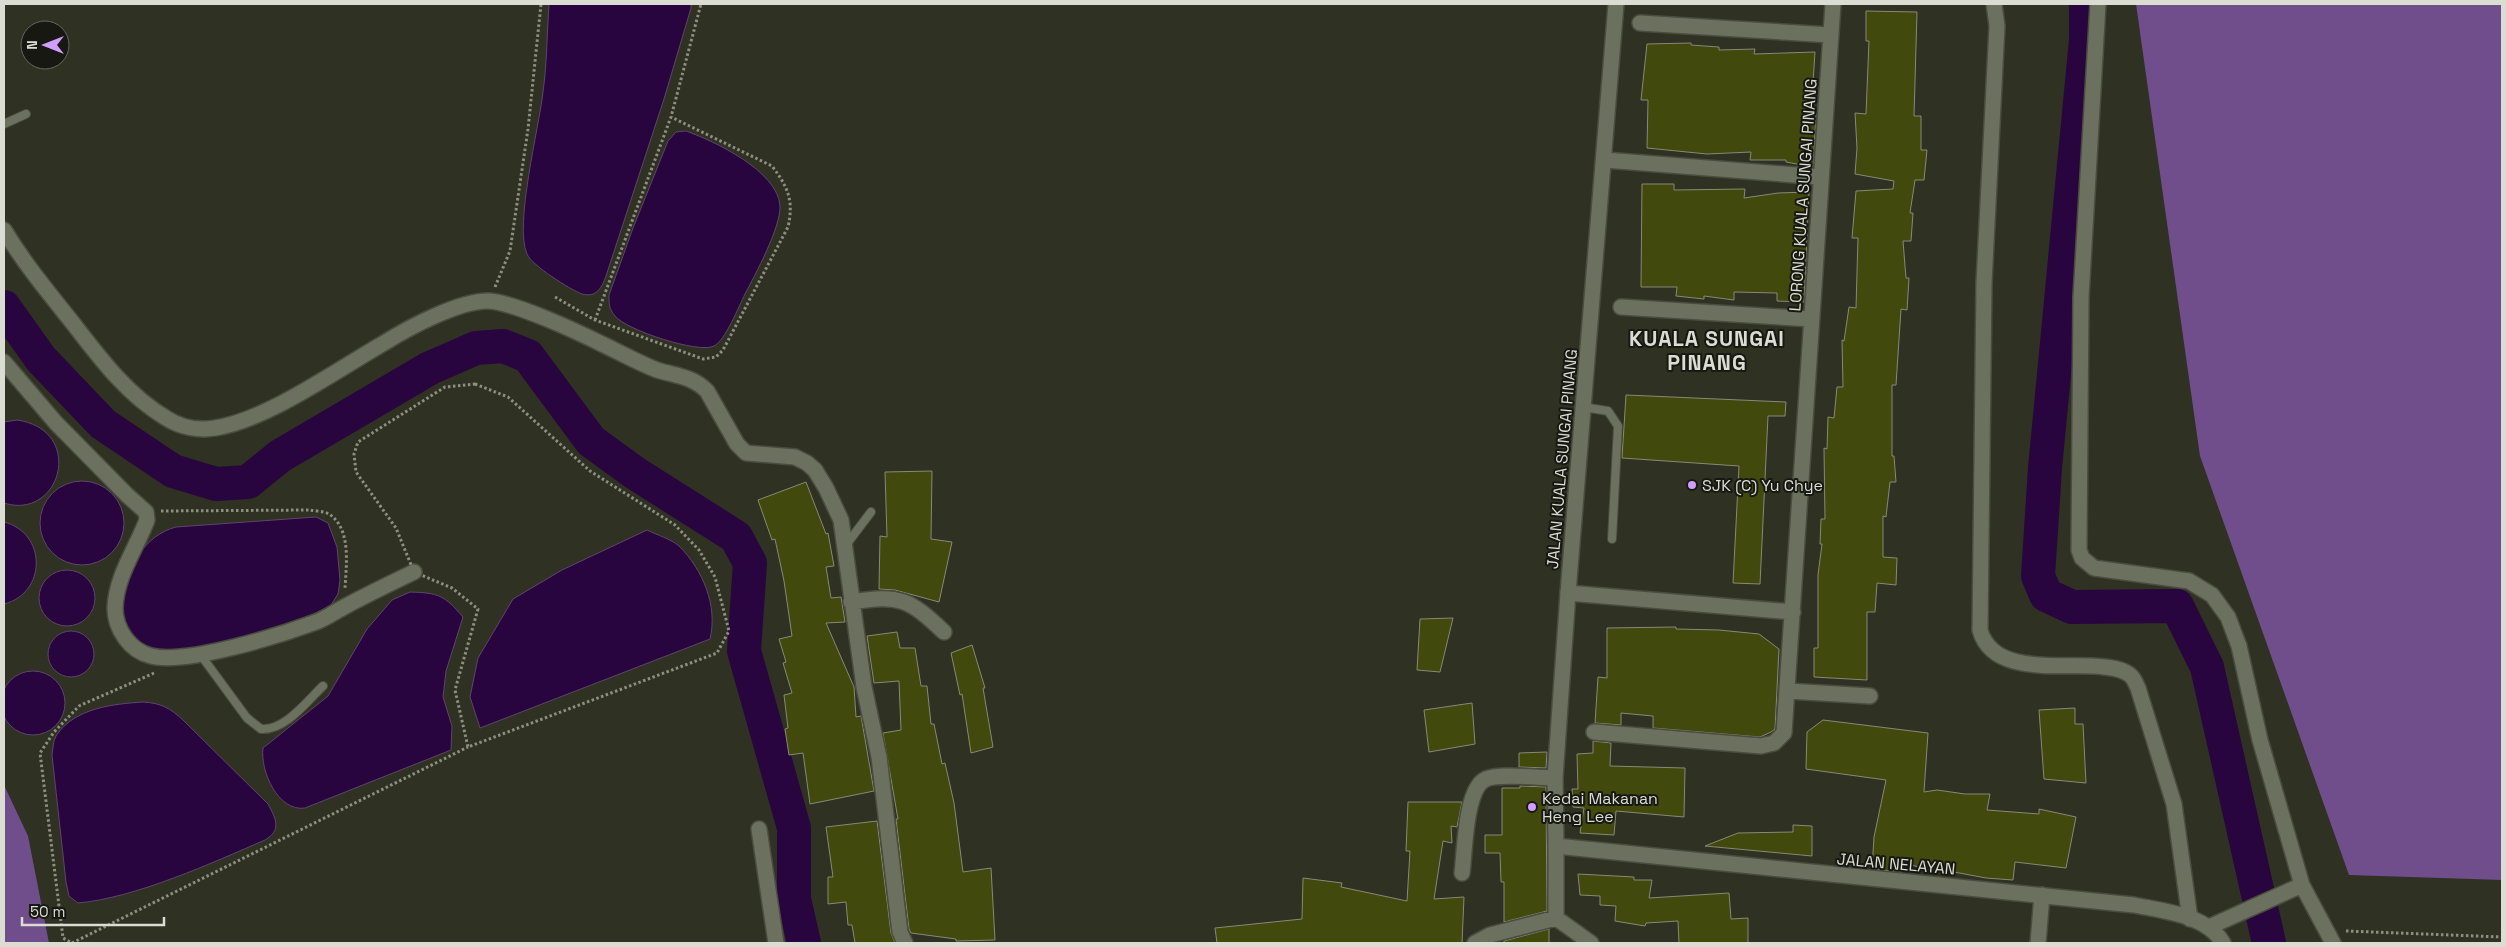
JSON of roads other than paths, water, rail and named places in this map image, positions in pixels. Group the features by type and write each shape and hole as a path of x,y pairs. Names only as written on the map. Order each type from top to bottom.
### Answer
{"street":[{"name":"JALAN KUALA SUNGAI PINANG","path":"1556,918 1555,778 1568,593 1605,160 1616,4"},
{"name":"LORONG KUALA SUNGAI PINANG","path":"1594,732 1760,746 1774,742 1784,733 1832,4"},
{"path":"1994,4 1997,26 1984,283 1980,630 1982,640 1990,649 2010,661 2118,669 2130,674 2133,678 2138,688 2174,804 2190,919"},
{"path":"2098,4 2081,298 2079,550 2082,558 2094,568 2189,581 2212,595 2228,617 2239,646 2260,740 2302,885 2329,937"},
{"path":"1640,23 1830,35"},
{"path":"1605,160 1821,177"},
{"path":"4,230 25,263 106,366 145,404 167,419 187,428 216,428 257,416 420,321 488,301 559,325 659,370 686,377 700,384 712,398 737,444 746,453 795,457 811,466 826,488 841,520 864,686 879,757 900,932 905,943"},
{"path":"1621,307 1812,319"},
{"path":"4,362 56,423 127,496 146,512 147,520 117,593 116,621 123,636 141,653 156,657 200,654 237,646 318,622 414,572"},
{"path":"1568,593 1793,612"},
{"path":"851,602 871,599 910,603 944,632"},
{"path":"1788,691 1870,696"},
{"path":"1462,873 1472,797 1483,780 1493,777 1555,778"},
{"path":"759,829 776,943"},
{"name":"JALAN NELAYAN","path":"1556,846 1799,873 2134,905 2190,919 2209,927 2223,943"},
{"path":"2209,927 2302,885"},
{"path":"2038,943 2042,895"},
{"path":"1475,943 1498,932 1556,918 1591,943"}],"lane":[{"path":"4,124 26,114"},
{"path":"1583,407 1608,411 1618,426 1612,539"},
{"path":"844,547 871,512"},
{"path":"200,654 247,718 261,729 274,728 282,724 323,686"}],"waterway":[{"path":"2086,4 2086,40 2045,468 2038,576 2046,595 2072,607 2177,606 2207,667 2269,943"},
{"path":"4,307 41,359 103,424 173,471 216,484 248,482 280,456 430,368 476,348 503,346 528,356 591,441 635,473 736,537 750,563 744,651 794,828 794,899 804,943"}],"place":[{"name":"SJK (C) Yu Chye","path":"1692,485"},
{"name":"Kedai Makanan Heng Lee","path":"1532,807"}],"district":[{"name":"KUALA SUNGAI PINANG","path":"1707,350"}]}
